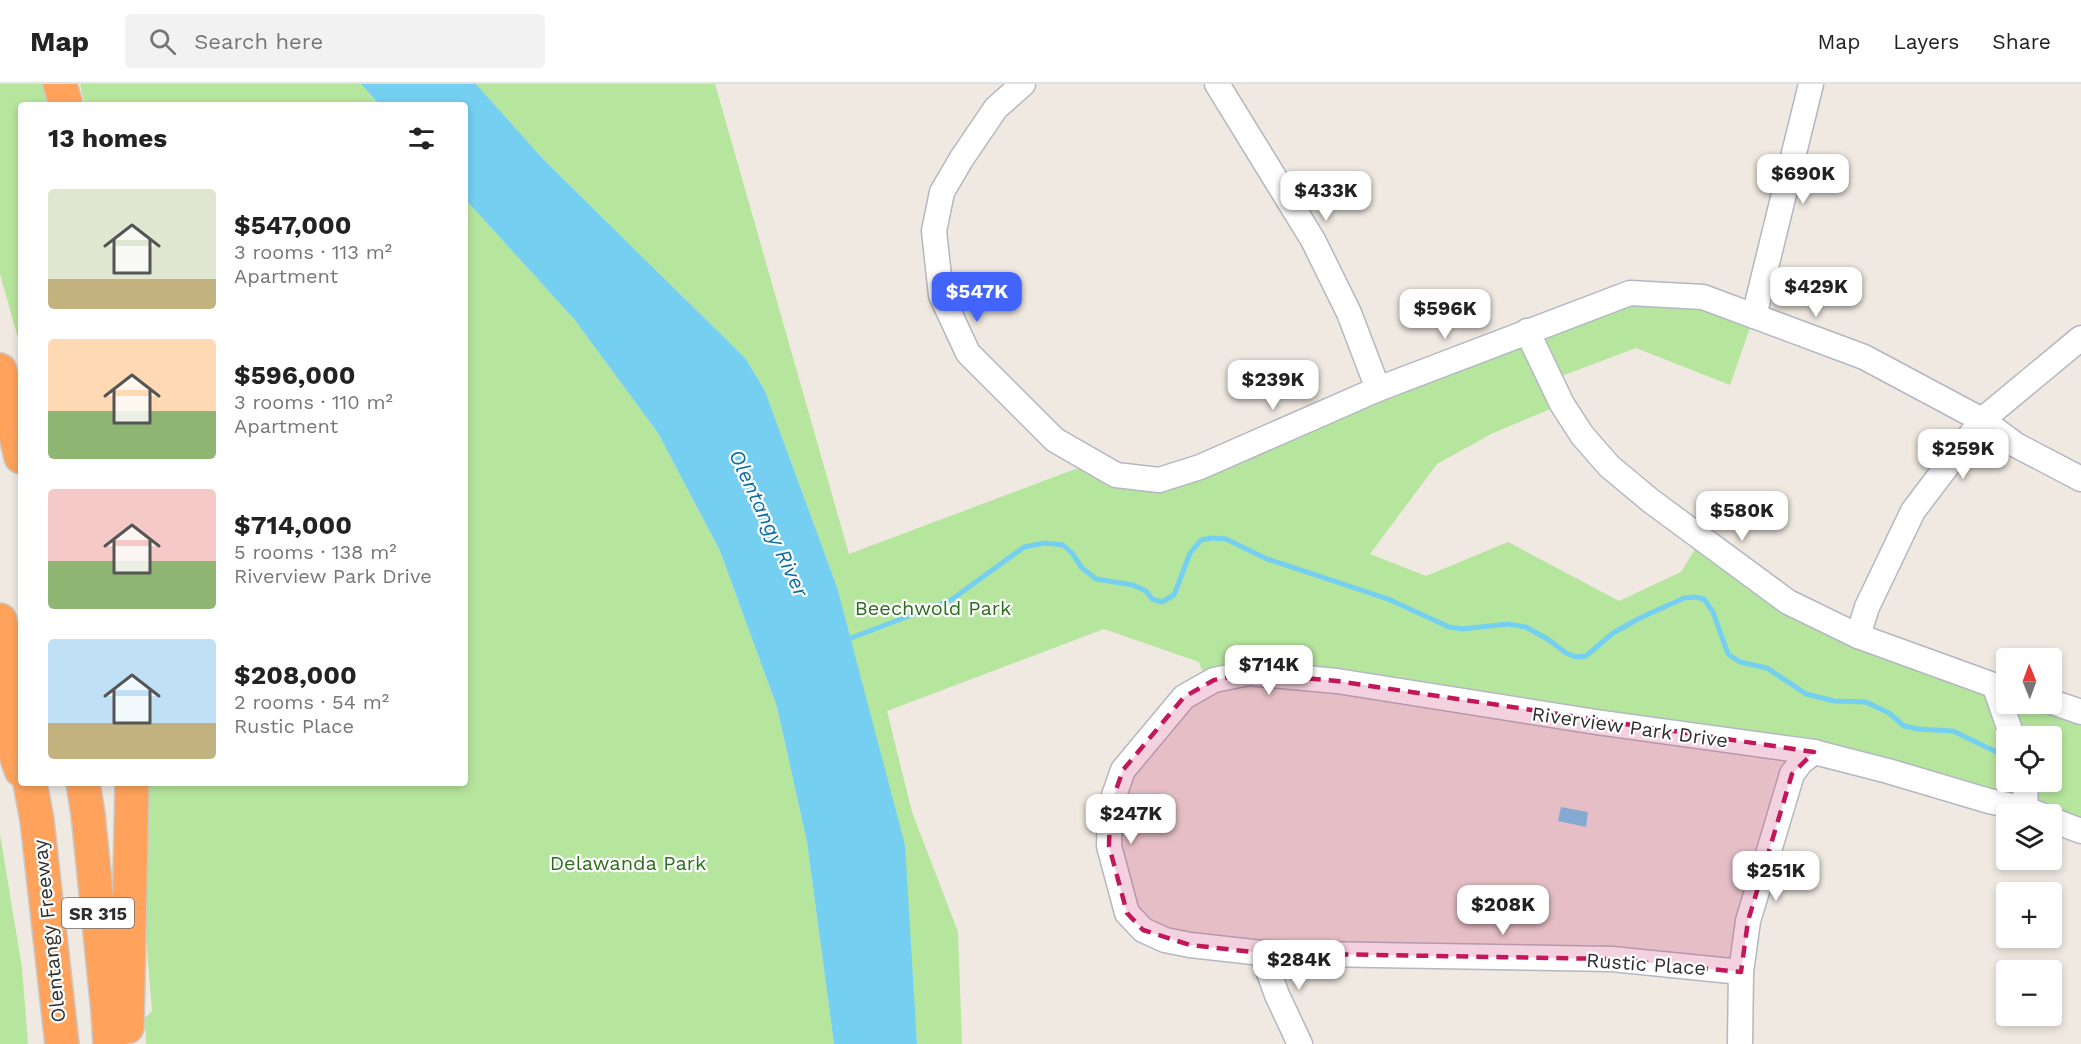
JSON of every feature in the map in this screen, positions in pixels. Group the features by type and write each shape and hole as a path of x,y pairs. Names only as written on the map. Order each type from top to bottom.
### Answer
{"highway":[{"path":"60,84 65,102"},
{"path":"0,370 18,444"},
{"path":"0,620 18,715"},
{"path":"0,704 18,761"},
{"path":"26,786 37,820"},
{"name":"Olentangy Freeway","path":"31,786 37,820 62,1044"},
{"name":"SR 315","path":"83,786 105,977 110,1044"},
{"path":"127,1044 132,786"}],"street":[{"path":"1023,84 996,108 942,192 934,231 941,295 968,353 1055,440 1116,475 1159,480 1200,467 1377,388 1630,292 1704,297 1864,357 1982,420 2016,445 2081,479"},
{"path":"1217,84 1313,240 1349,313 1377,388"},
{"path":"1754,316 1811,84"},
{"path":"1527,331 1562,404 1582,435 1610,466 1652,501 1788,602 1858,636 1996,687"},
{"path":"1858,636 1867,607 1913,511 1982,420 2081,338"},
{"name":"Riverview Park Drive","path":"1262,953 1190,945 1165,940 1143,930 1127,913 1109,846 1110,807 1123,770 1184,696 1214,680 1249,673 1337,681 1584,720 1814,752 2001,804"},
{"path":"2062,705 2081,712"},
{"path":"1740,1044 1741,972 1748,921 1792,774 1801,762 1814,752"},
{"path":"2062,824 2081,831"},
{"path":"1262,953 1277,995 1300,1044"},
{"name":"Rustic Place","path":"1262,953 1612,959 1741,972"}],"highlighted area":[{"path":"1249,673 1337,681 1814,752 1792,774 1748,921 1741,972 1612,959 1262,953 1190,945 1143,930 1127,913 1109,846 1110,807 1123,770 1184,697 1214,680"}],"green space":[{"path":"0,84 44,84 49,102 18,102 18,338 0,274"},
{"path":"80,84 361,84 377,102 84,102"},
{"name":"Beechwold Park","path":"476,84 715,84 849,554 1094,462 1159,480 1630,293 1754,316 1730,385 1636,348 1551,380 1562,404 1491,434 1437,464 1370,554 1426,576 1508,542 1619,601 1681,572 1702,538 1788,602 1996,699 1996,714 2062,714 2062,707 2081,712 2081,831 2062,825 2062,804 1996,805 1888,771 1337,681 1207,684 1199,662 1104,629 887,711 912,812 958,932 962,1044 917,1044 915,1016 837,587 765,391 746,359 544,160"},
{"name":"Delawanda Park","path":"468,202 574,319 658,433 720,551 777,707 807,842 834,1044 146,1044 145,1018 152,1011 143,899 141,786 468,786"},
{"path":"0,834 22,968 28,1044 0,1044"}],"water":[{"name":"Olentangy River","path":"361,84 476,84 544,160 746,359 765,391 837,587 905,845 917,1044 834,1044 807,842 777,707 720,551 658,433 574,319 468,202 468,102 377,102"},
{"path":"1561,807 1588,812 1586,827 1558,821"}],"waterway":[{"path":"851,638 951,600 1024,547 1045,543 1063,545 1072,553 1082,568 1096,579 1133,585 1146,591 1152,599 1162,602 1174,595 1190,553 1201,540 1226,539 1267,559 1388,599 1449,627 1462,629 1508,624 1526,627 1576,657 1586,656 1613,633 1684,598 1704,599 1713,612 1728,654 1740,662 1767,668 1806,694 1834,701 1866,702 1889,713 1904,726 1953,731 1996,752"}]}
